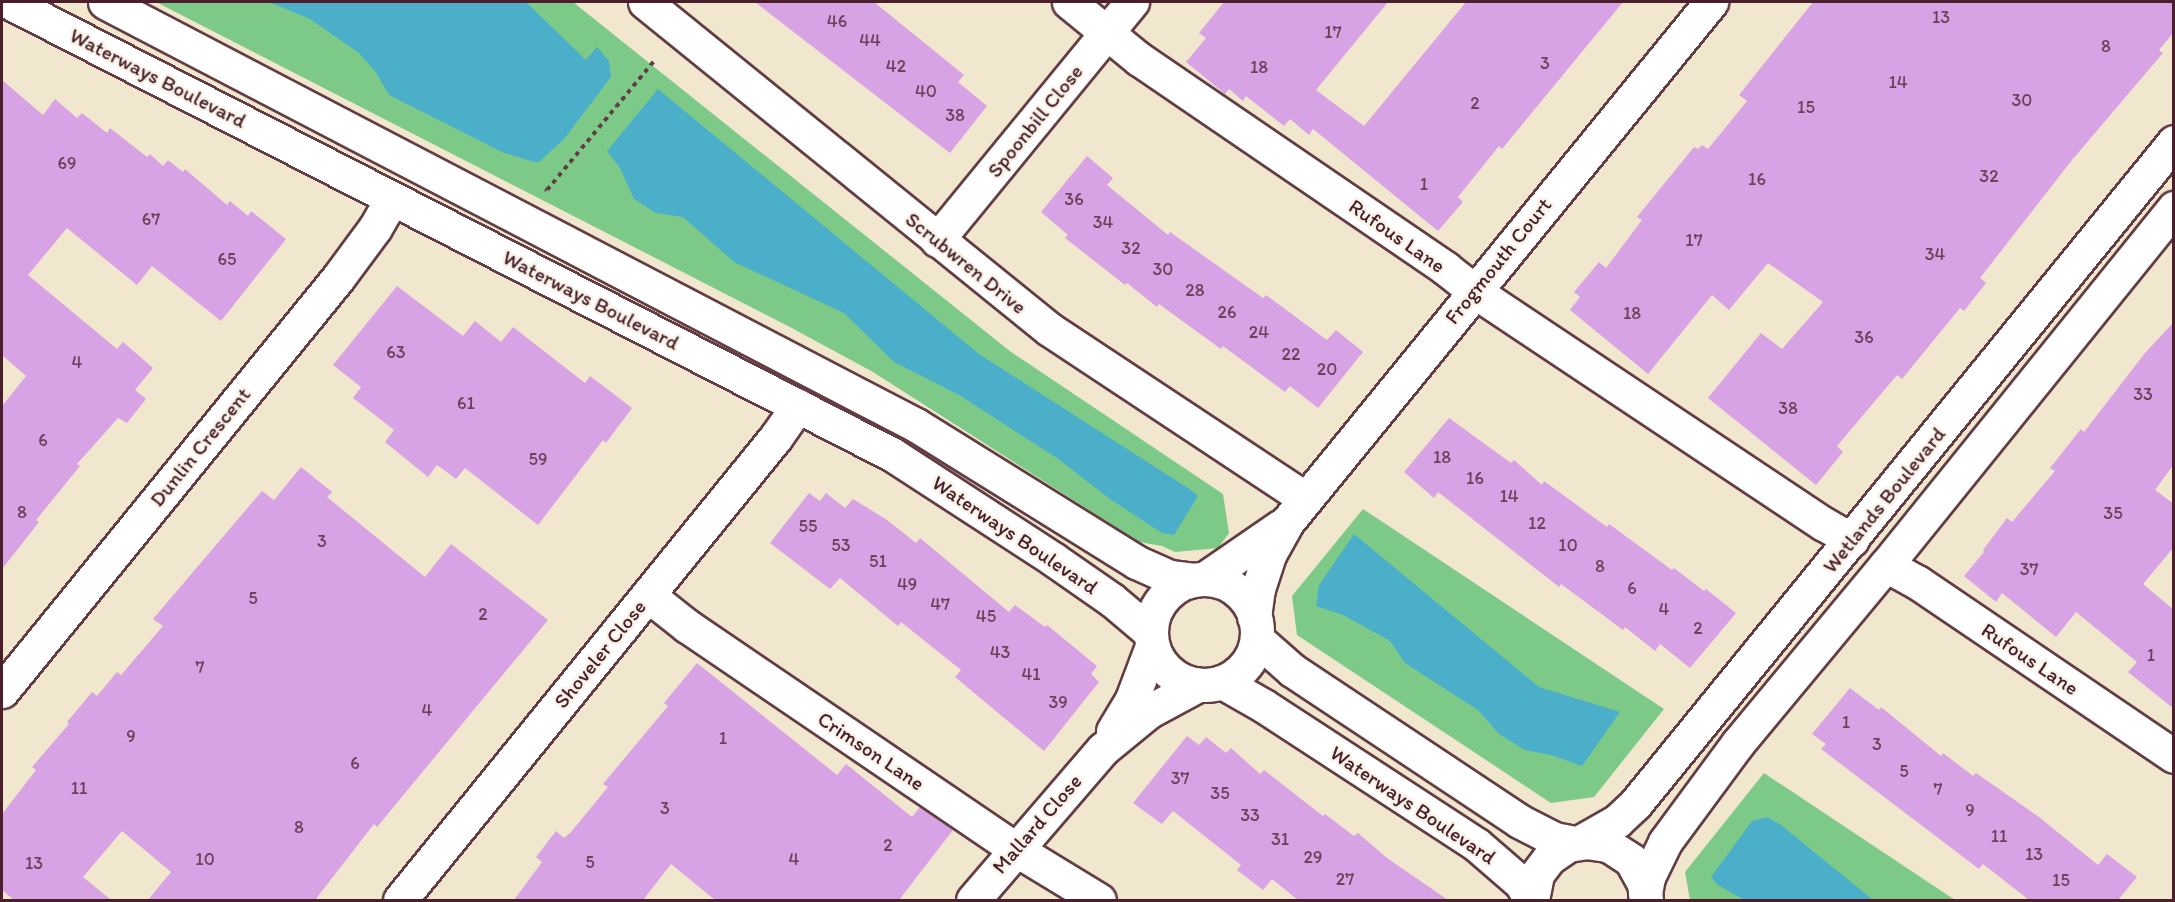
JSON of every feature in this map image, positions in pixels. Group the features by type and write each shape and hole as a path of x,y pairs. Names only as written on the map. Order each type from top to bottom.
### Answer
{"street":[{"name":"Waterways Boulevard","path":"9,2 798,406 929,476 1112,600 1151,640"},
{"name":"Waterways Boulevard","path":"105,2 916,425 1136,562 1170,577 1199,580"},
{"name":"Scrubwren Drive","path":"645,2 1049,329 1297,510"},
{"name":"Rufous Lane","path":"1069,2 1138,59 1445,268 1474,291 1824,524 1852,540"},
{"name":"Spoonbill Close","path":"937,240 1132,2"},
{"name":"Frogmouth Court","path":"1256,628 1258,589 1269,553 1297,510 1711,2"},
{"name":"Wetlands Boulevard","path":"1531,900 1534,883 1543,864 1558,850 1578,843 1617,821 1636,803 2174,142"},
{"name":"Dunlin Crescent","path":"2,691 338,278 375,228 392,198"},
{"name":"Wetlands Boulevard","path":"1645,897 1648,877 1665,842 1738,743 1886,565 2174,208"},
{"name":"Shoveler Close","path":"400,900 798,406"},
{"name":"Frogmouth Court","path":"1199,580 1230,564 1297,510"},
{"name":"Rufous Lane","path":"1886,565 1917,582 2174,756"},
{"path":"1256,628 1253,652 1246,665 1236,675 1210,684 1169,673 1159,660 1151,640 1152,619 1167,593 1199,580 1217,581 1241,594 1256,628 1292,670 1519,821 1554,839 1578,843 1599,842 1622,853 1638,870 1645,897"},
{"name":"Crimson Lane","path":"648,595 687,626 1015,849 1099,900"},
{"name":"Mallard Close","path":"1103,748 1132,699 1151,640"},
{"name":"Waterways Boulevard","path":"1210,684 1264,706 1477,845 1521,883 1531,900"},
{"name":"Mallard Close","path":"973,900 1103,748 1148,712 1210,684"}],"path":[{"path":"550,186 654,61"}],"green space":[{"path":"156,2 573,2 1011,352 1223,494 1229,533 1218,548 1175,552 1162,546 1139,542 873,372 788,326"},
{"path":"1363,509 1664,709 1594,797 1551,803 1297,635 1292,596"},
{"path":"1764,773 1955,900 1690,900 1685,872"}],"water":[{"path":"269,2 526,2 586,60 597,47 609,61 611,77 564,139 539,162 534,162 502,152 389,95 375,71 359,53 310,19"},
{"path":"658,89 979,354 1198,496 1174,535 1162,533 1110,499 1057,458 959,395 894,362 844,313 734,262 683,217 656,213 634,199 620,168 607,151"},
{"path":"1354,534 1539,687 1620,712 1582,766 1551,755 1525,750 1499,734 1478,710 1405,663 1390,641 1343,615 1316,606 1319,585"},
{"path":"1767,817 1781,825 1873,900 1744,900 1718,885 1711,877 1752,821"}],"building":[{"path":"755,2 874,2 964,75 958,82 987,106 950,153"},
{"path":"1224,2 1388,2 1316,90 1364,126 1466,2 1623,2 1502,149 1499,146 1458,197 1463,202 1438,231 1313,129 1309,135 1290,119 1284,126 1246,96 1243,101 1229,89 1225,94 1186,62 1206,38 1199,33"},
{"path":"1813,2 2174,2 2174,32 2159,50 2163,53 2072,160 1980,278 1986,283 1964,311 1960,308 1902,379 1897,375 1837,446 1843,452 1816,485 1708,398 1761,333 1782,349 1823,302 1768,263 1729,310 1712,295 1648,374 1570,310 1580,297 1574,292 1599,262 1606,268 1642,220 1637,217 1694,147 1698,149 1702,145 1708,149 1747,101 1739,95"},
{"path":"2,80 43,115 55,99 77,118 82,113 107,133 110,128 147,157 150,154 163,166 168,160 183,172 185,169 227,205 230,201 248,216 251,211 286,239 221,321 152,266 137,285 67,228 28,275 117,349 123,342 153,368 135,390 146,399 127,423 118,418 77,464 80,466 36,520 39,522 2,569 2,406 26,376 2,355"},
{"path":"1087,156 1113,178 1107,185 1168,235 1170,232 1263,298 1266,295 1327,340 1336,330 1363,352 1318,408 1290,386 1285,392 1223,346 1221,349 1159,304 1157,307 1127,283 1125,285 1065,238 1068,235 1041,212"},
{"path":"397,286 463,336 475,321 501,342 513,327 585,383 590,376 632,408 606,443 603,440 538,525 465,468 456,479 437,465 428,477 385,442 394,430 353,398 361,387 333,365"},
{"path":"2174,322 2174,464 2155,490 2174,504 2174,547 2143,584 2174,610 2174,709 2128,672 2137,662 2076,612 2056,637 2002,593 1996,602 1964,576 2007,518 2012,522 2055,471 2050,468 2081,429 2084,432 2145,353"},
{"path":"1449,418 1511,463 1514,460 1542,485 1544,481 1607,527 1609,524 1672,570 1674,568 1704,591 1706,589 1736,613 1690,668 1660,644 1655,651 1625,627 1623,630 1561,584 1559,587 1438,492 1434,498 1404,472"},
{"path":"301,467 332,492 327,497 425,577 451,544 548,620 377,827 374,824 315,900 148,900 171,872 122,831 83,877 111,900 14,900 2,890 2,814 36,770 32,767 69,724 67,722 92,692 97,696 117,672 121,675 163,626 153,619 262,491 274,500"},
{"path":"809,493 820,501 826,493 845,508 853,499 887,520 916,543 920,538 1009,612 1015,605 1045,627 1047,625 1097,666 1091,674 1099,682 1044,751 955,677 961,670 901,622 898,626 840,578 830,589 770,543"},
{"path":"697,663 837,775 846,764 912,817 920,807 953,830 899,900 715,900 671,864 643,900 514,900 542,862 536,857 556,831 564,838 571,832 608,787 603,784 668,706 664,703"},
{"path":"1850,688 1879,710 1881,707 1941,756 1943,753 1973,776 1976,773 2039,817 2098,865 2107,854 2137,877 2118,900 2029,900 1983,864 1979,869 1821,749 1826,744 1812,734"},
{"path":"1187,736 1199,745 1206,737 1226,753 1231,748 1260,774 1264,770 1323,816 1325,814 1354,836 1358,833 1387,858 1448,900 1298,900 1272,879 1263,890 1237,870 1241,865 1173,811 1162,824 1133,803"}]}
